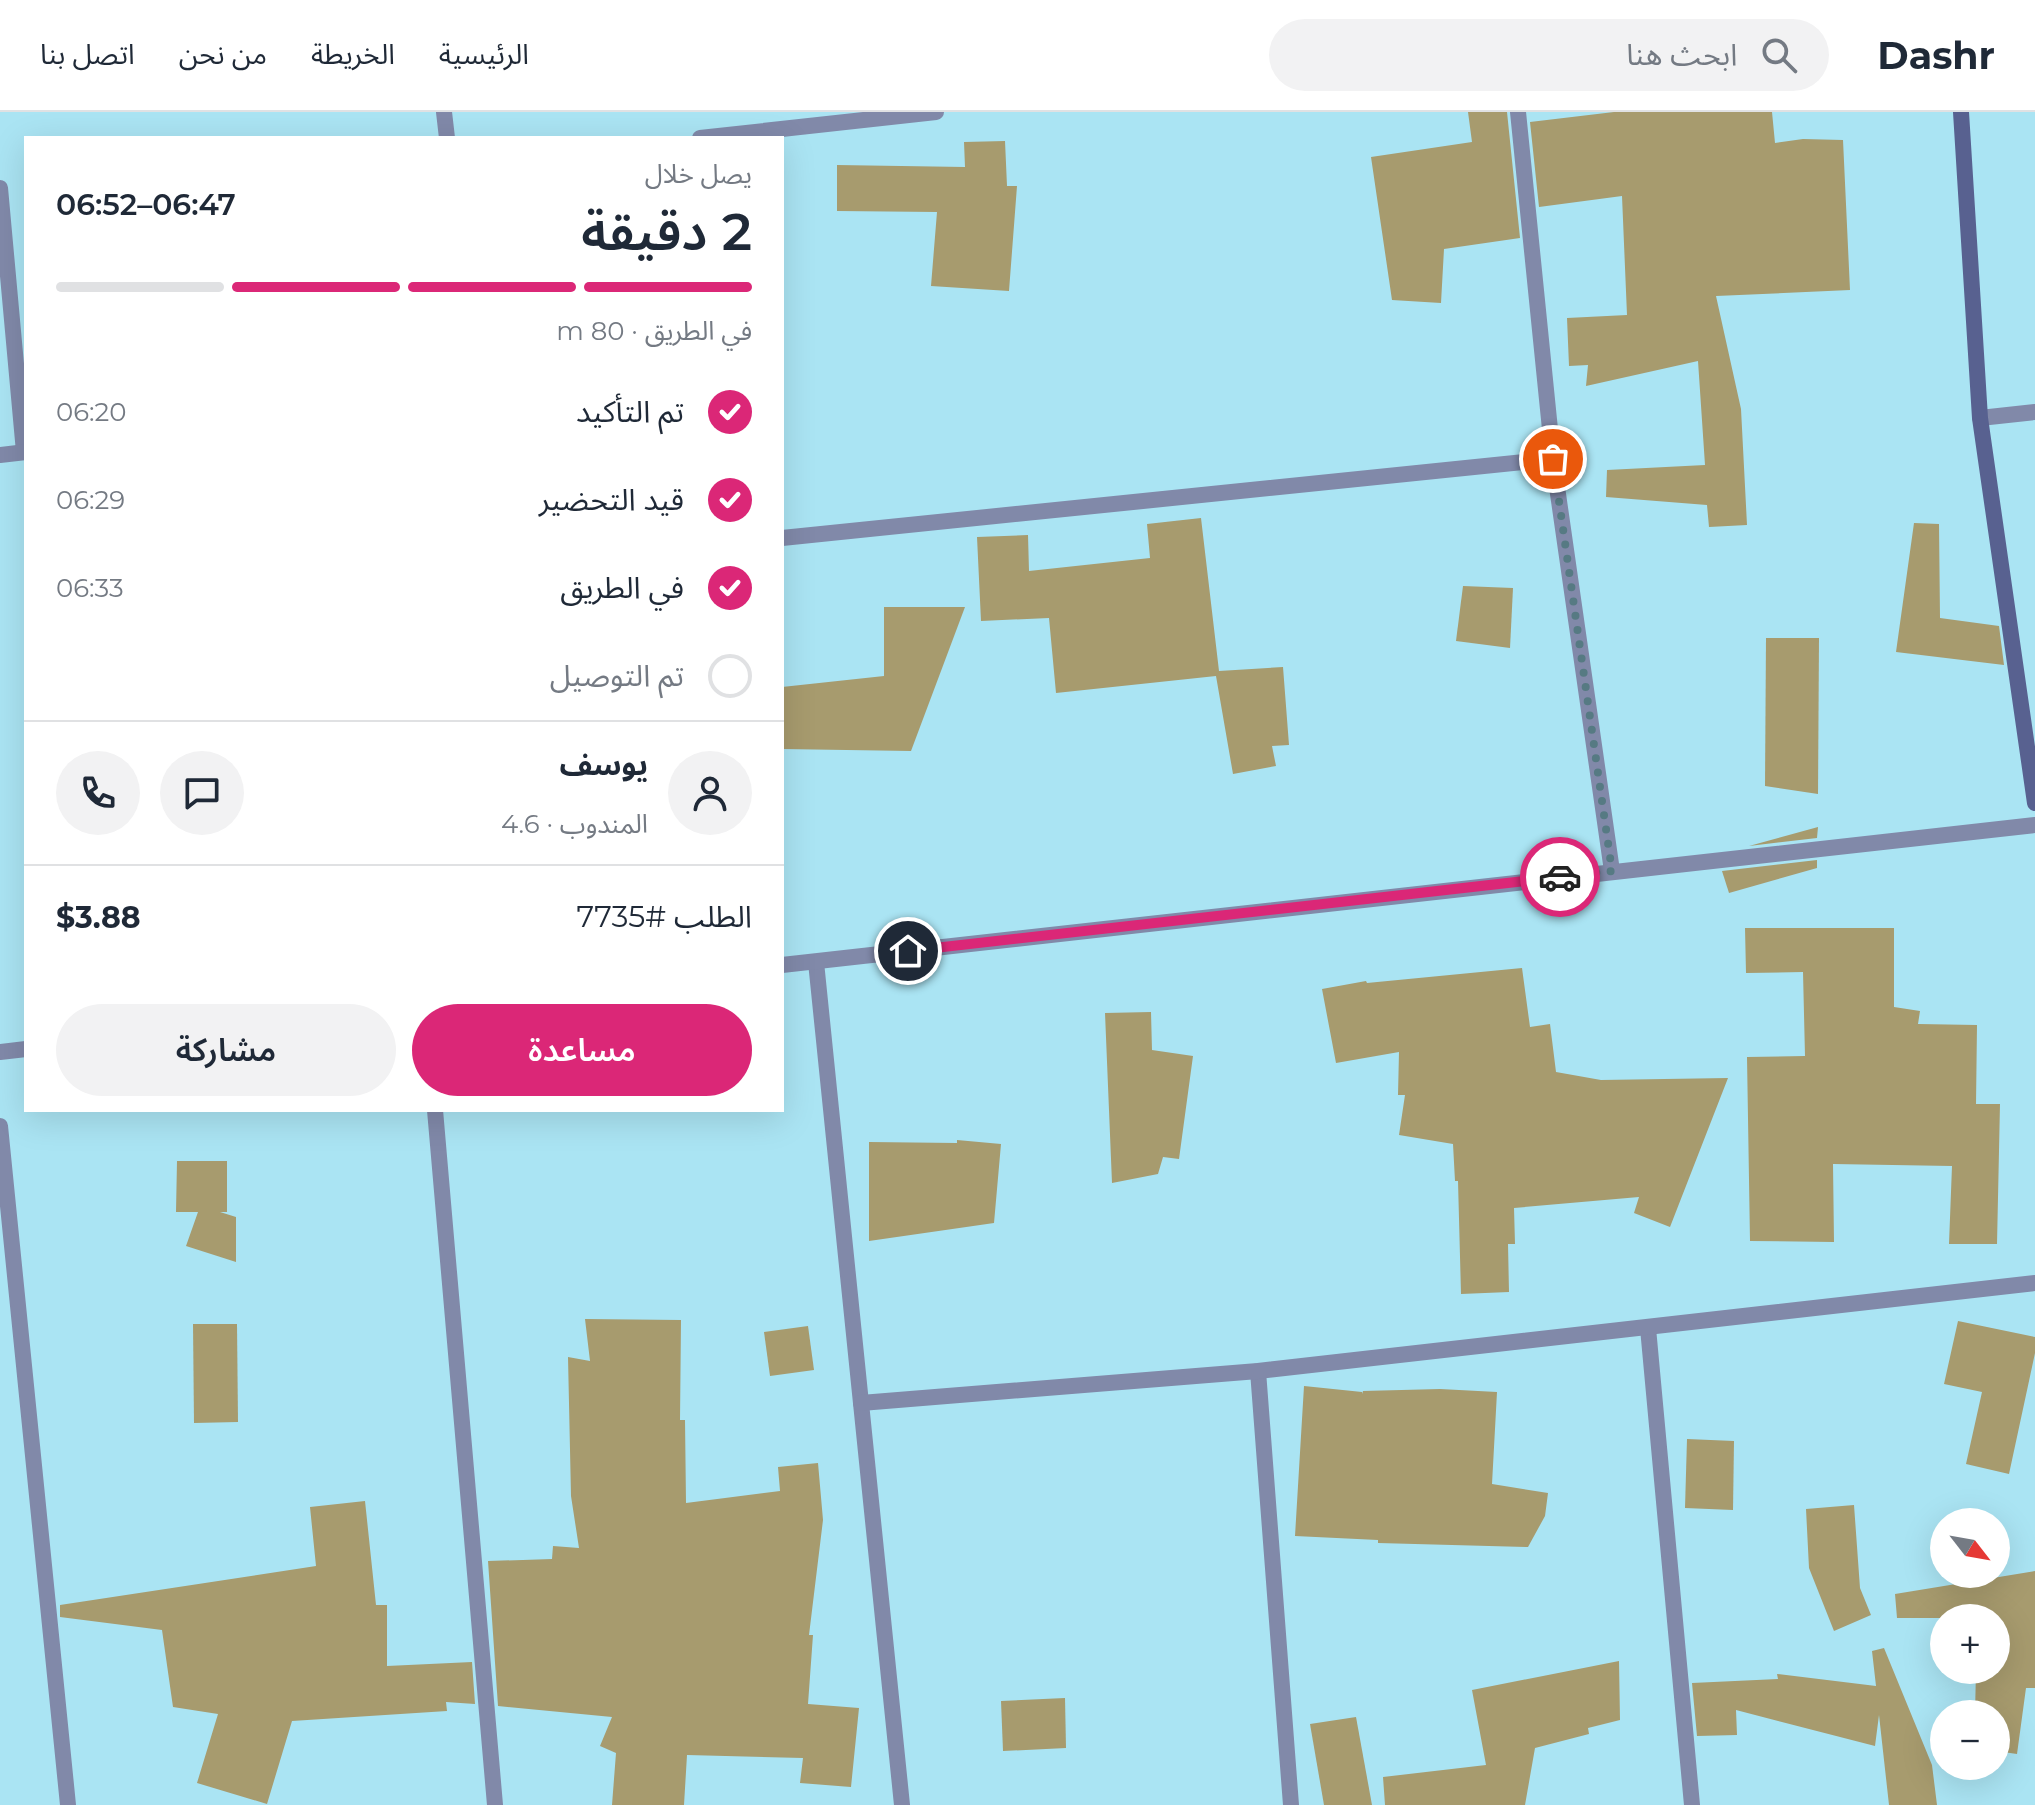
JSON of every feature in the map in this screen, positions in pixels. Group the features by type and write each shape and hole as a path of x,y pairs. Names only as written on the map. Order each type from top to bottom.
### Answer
{"street":[{"path":"444,112 447,136"},
{"path":"716,136 886,114 936,112"},
{"path":"1518,112 1553,459 1612,871"},
{"path":"1961,112 1980,418 2035,803"},
{"path":"0,188 24,441"},
{"path":"1980,418 2035,412"},
{"path":"0,455 24,452"},
{"path":"784,538 1553,459"},
{"path":"784,965 2035,825"},
{"path":"816,962 902,1805"},
{"path":"0,1052 24,1049"},
{"path":"435,1112 495,1805"},
{"path":"0,1126 68,1805"},
{"path":"861,1403 1258,1371 2035,1283"},
{"path":"1648,1328 1692,1805"},
{"path":"1258,1371 1291,1805"}],"building":[{"path":"1468,112 1507,112 1520,238 1444,249 1441,303 1392,300 1371,157 1472,142"},
{"path":"1614,112 1772,112 1775,143 1803,139 1843,140 1850,290 1716,296 1741,409 1747,525 1709,527 1707,505 1606,497 1607,470 1705,465 1698,361 1586,386 1588,365 1569,366 1567,318 1627,315 1622,196 1539,207 1530,122"},
{"path":"1005,141 1007,186 1017,186 1009,291 931,286 937,212 837,211 837,165 965,167 964,142"},
{"path":"1201,518 1219,671 1283,667 1289,745 1272,746 1276,766 1233,774 1216,676 1056,693 1049,618 981,621 977,537 1028,535 1029,571 1150,558 1147,524"},
{"path":"1914,523 1939,524 1940,618 1999,626 2004,665 1896,652"},
{"path":"1463,586 1513,588 1510,648 1456,641"},
{"path":"884,607 965,607 911,751 784,749 784,687 884,676"},
{"path":"1766,638 1819,638 1818,794 1765,786"},
{"path":"1818,827 1817,838 1749,846"},
{"path":"1817,860 1817,868 1729,893 1722,871"},
{"path":"1745,928 1894,928 1894,1007 1920,1011 1918,1024 1977,1025 1976,1104 2000,1104 1997,1244 1949,1244 1952,1166 1833,1164 1834,1242 1750,1241 1747,1057 1805,1056 1803,972 1746,973"},
{"path":"1522,968 1530,1027 1550,1024 1556,1072 1601,1080 1728,1078 1670,1227 1634,1213 1639,1197 1514,1208 1515,1244 1508,1244 1509,1292 1461,1294 1458,1181 1455,1181 1453,1144 1399,1135 1405,1095 1398,1095 1399,1052 1336,1063 1322,989 1366,981"},
{"path":"1151,1012 1152,1050 1193,1056 1179,1159 1163,1157 1158,1174 1112,1183 1105,1013"},
{"path":"957,1140 1001,1144 994,1223 869,1241 869,1142 957,1143"},
{"path":"177,1161 227,1161 227,1212 220,1212 236,1217 236,1262 186,1246 198,1212 176,1212"},
{"path":"585,1319 681,1320 680,1420 685,1420 686,1503 780,1491 778,1467 818,1463 823,1520 809,1635 813,1635 808,1704 859,1708 851,1787 800,1783 803,1758 687,1755 684,1805 612,1805 616,1753 600,1746 612,1717 498,1706 488,1561 552,1559 553,1546 579,1548 571,1496 568,1357 590,1361"},
{"path":"1958,1321 2035,1337 2035,1353 2009,1474 1966,1464 1982,1392 1944,1384"},
{"path":"193,1324 237,1324 238,1422 194,1423"},
{"path":"808,1326 814,1370 770,1376 764,1332"},
{"path":"1304,1386 1362,1394 1363,1391 1440,1389 1497,1392 1492,1484 1548,1493 1545,1516 1528,1547 1378,1543 1378,1540 1295,1536"},
{"path":"1687,1439 1734,1441 1733,1510 1685,1508"},
{"path":"365,1501 376,1605 387,1605 387,1666 472,1662 475,1704 446,1702 447,1711 292,1721 267,1804 197,1783 218,1714 173,1707 162,1630 60,1617 60,1605 316,1566 310,1507"},
{"path":"1854,1505 1860,1588 1871,1615 1834,1631 1809,1568 1806,1509"},
{"path":"2035,1571 2035,1688 2026,1688 2017,1754 2010,1753 2010,1700 1975,1700 1976,1684 2010,1684 2010,1604 1930,1604 1930,1618 1897,1618 1895,1594 1932,1588 2010,1588 2010,1575"},
{"path":"1884,1648 1930,1760 1930,1780 1934,1780 1937,1805 1889,1805 1879,1715 1875,1746 1736,1710 1737,1735 1697,1736 1692,1683 1778,1679 1777,1674 1876,1686 1872,1651"},
{"path":"1619,1661 1620,1720 1588,1728 1589,1734 1535,1748 1525,1805 1385,1805 1383,1777 1486,1765 1472,1690"},
{"path":"1065,1698 1066,1748 1003,1751 1001,1701"},
{"path":"1356,1717 1372,1805 1324,1805 1310,1724"}],"way so far":[{"path":"1553,459 1612,871 1560,877"}],"route":[{"path":"908,951 1560,877"}]}
